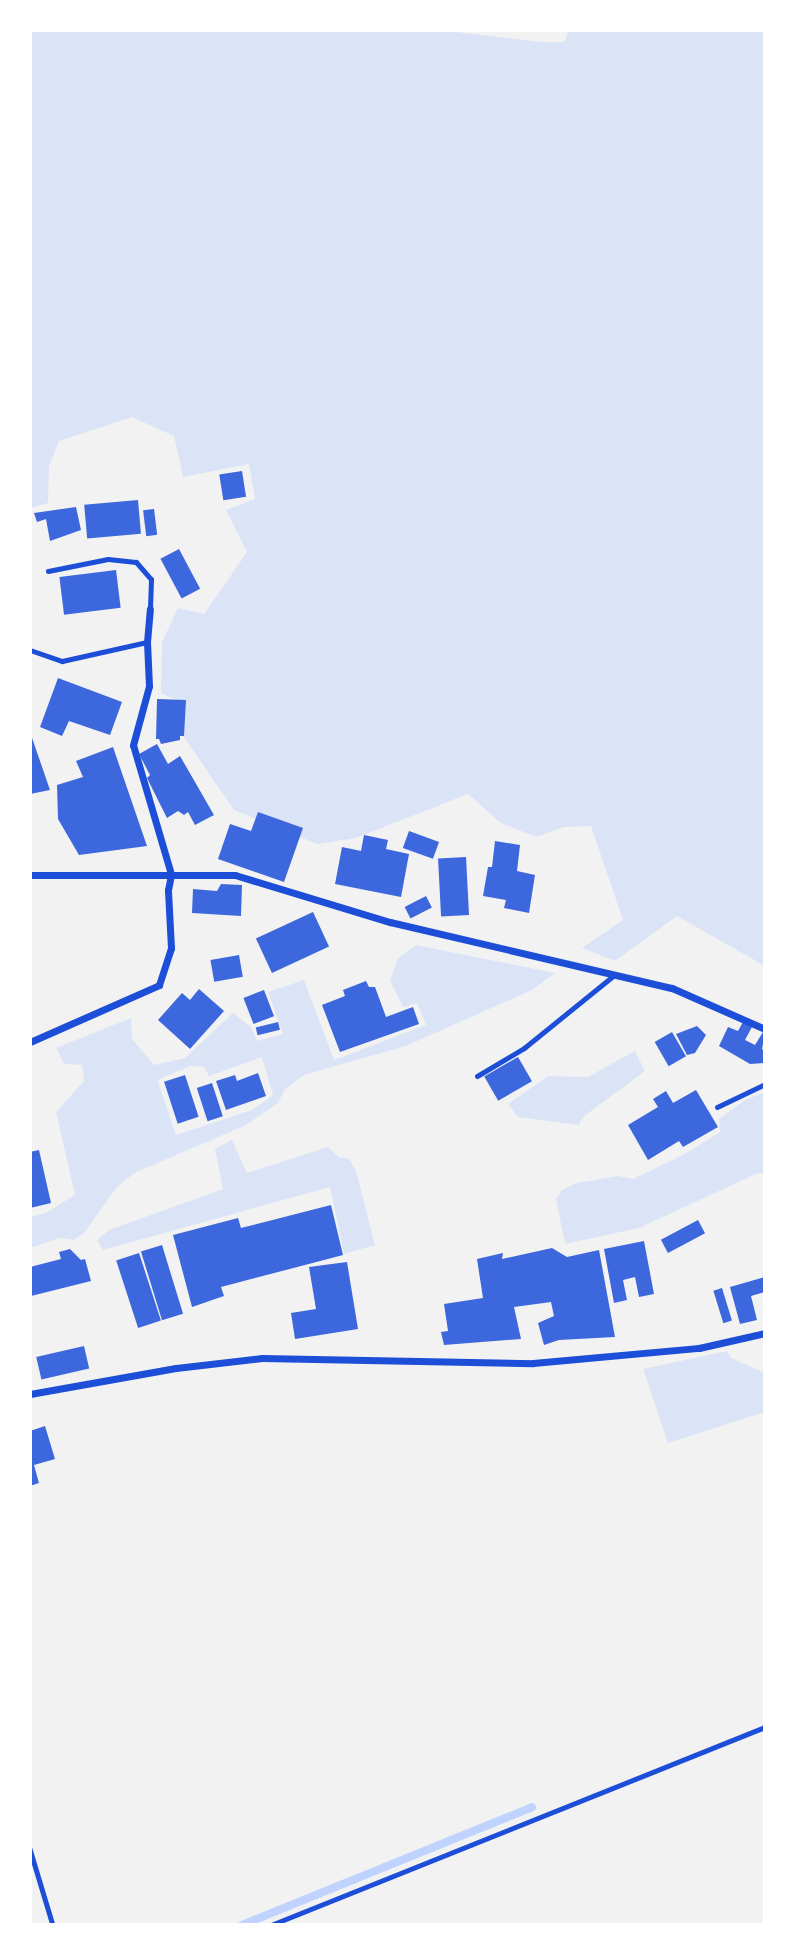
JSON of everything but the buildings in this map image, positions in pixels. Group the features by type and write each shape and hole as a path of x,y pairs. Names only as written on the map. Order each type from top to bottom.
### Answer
{"street":[{"path":"30,1042 159,985 171,948 168,891 171,874 133,746 149,686 147,642 150,609"},
{"path":"30,875 235,875 390,922 672,988 765,1029"},
{"path":"30,1394 176,1368 262,1358 533,1363 699,1348 765,1333"}],"lane":[{"path":"48,570 108,559 136,562 151,579 150,609"},
{"path":"30,650 62,661 147,642"},
{"path":"477,1076 524,1048 614,975"},
{"path":"717,1107 765,1084"}],"path":[{"path":"271,1925 765,1727"},
{"path":"30,1849 53,1925"}],"shaded area":[{"path":"30,30 439,30 541,42 564,42 569,30 765,30 765,966 677,916 615,961 582,948 623,920 591,826 564,827 536,837 501,823 468,794 356,838 317,844 234,810 177,727 177,700 161,693 162,642 178,608 204,614 247,552 226,510 255,499 249,464 183,477 174,436 132,417 59,441 49,466 48,503 30,508"},
{"path":"416,945 555,973 532,990 406,1046 304,1075 285,1089 278,1103 246,1125 134,1173 116,1188 85,1232 74,1240 60,1238 30,1248 30,1217 46,1213 75,1195 56,1112 84,1081 82,1065 64,1064 56,1048 131,1018 132,1039 154,1065 185,1058 233,1013 251,1027 257,1041 283,1034 268,992 304,980 334,1060 426,1025 417,1003 403,1007 390,981 398,958","holes":["262,1057 273,1095 252,1110 176,1135 158,1082 190,1066 204,1067 209,1076"]},
{"path":"635,1051 645,1071 583,1117 579,1125 518,1117 508,1104 548,1076 588,1077"},
{"path":"765,1092 765,1174 758,1173 639,1228 565,1244 556,1199 562,1190 577,1183 618,1176 633,1179 683,1155 720,1132 719,1119 745,1100"},
{"path":"232,1140 247,1173 328,1147 339,1157 349,1159 356,1171 375,1245 344,1254 330,1187 103,1250 97,1240 109,1230 223,1189 215,1149"},
{"path":"727,1351 731,1358 765,1373 765,1412 668,1443 643,1369"}],"waterway":[{"path":"242,1925 532,1807"}]}
